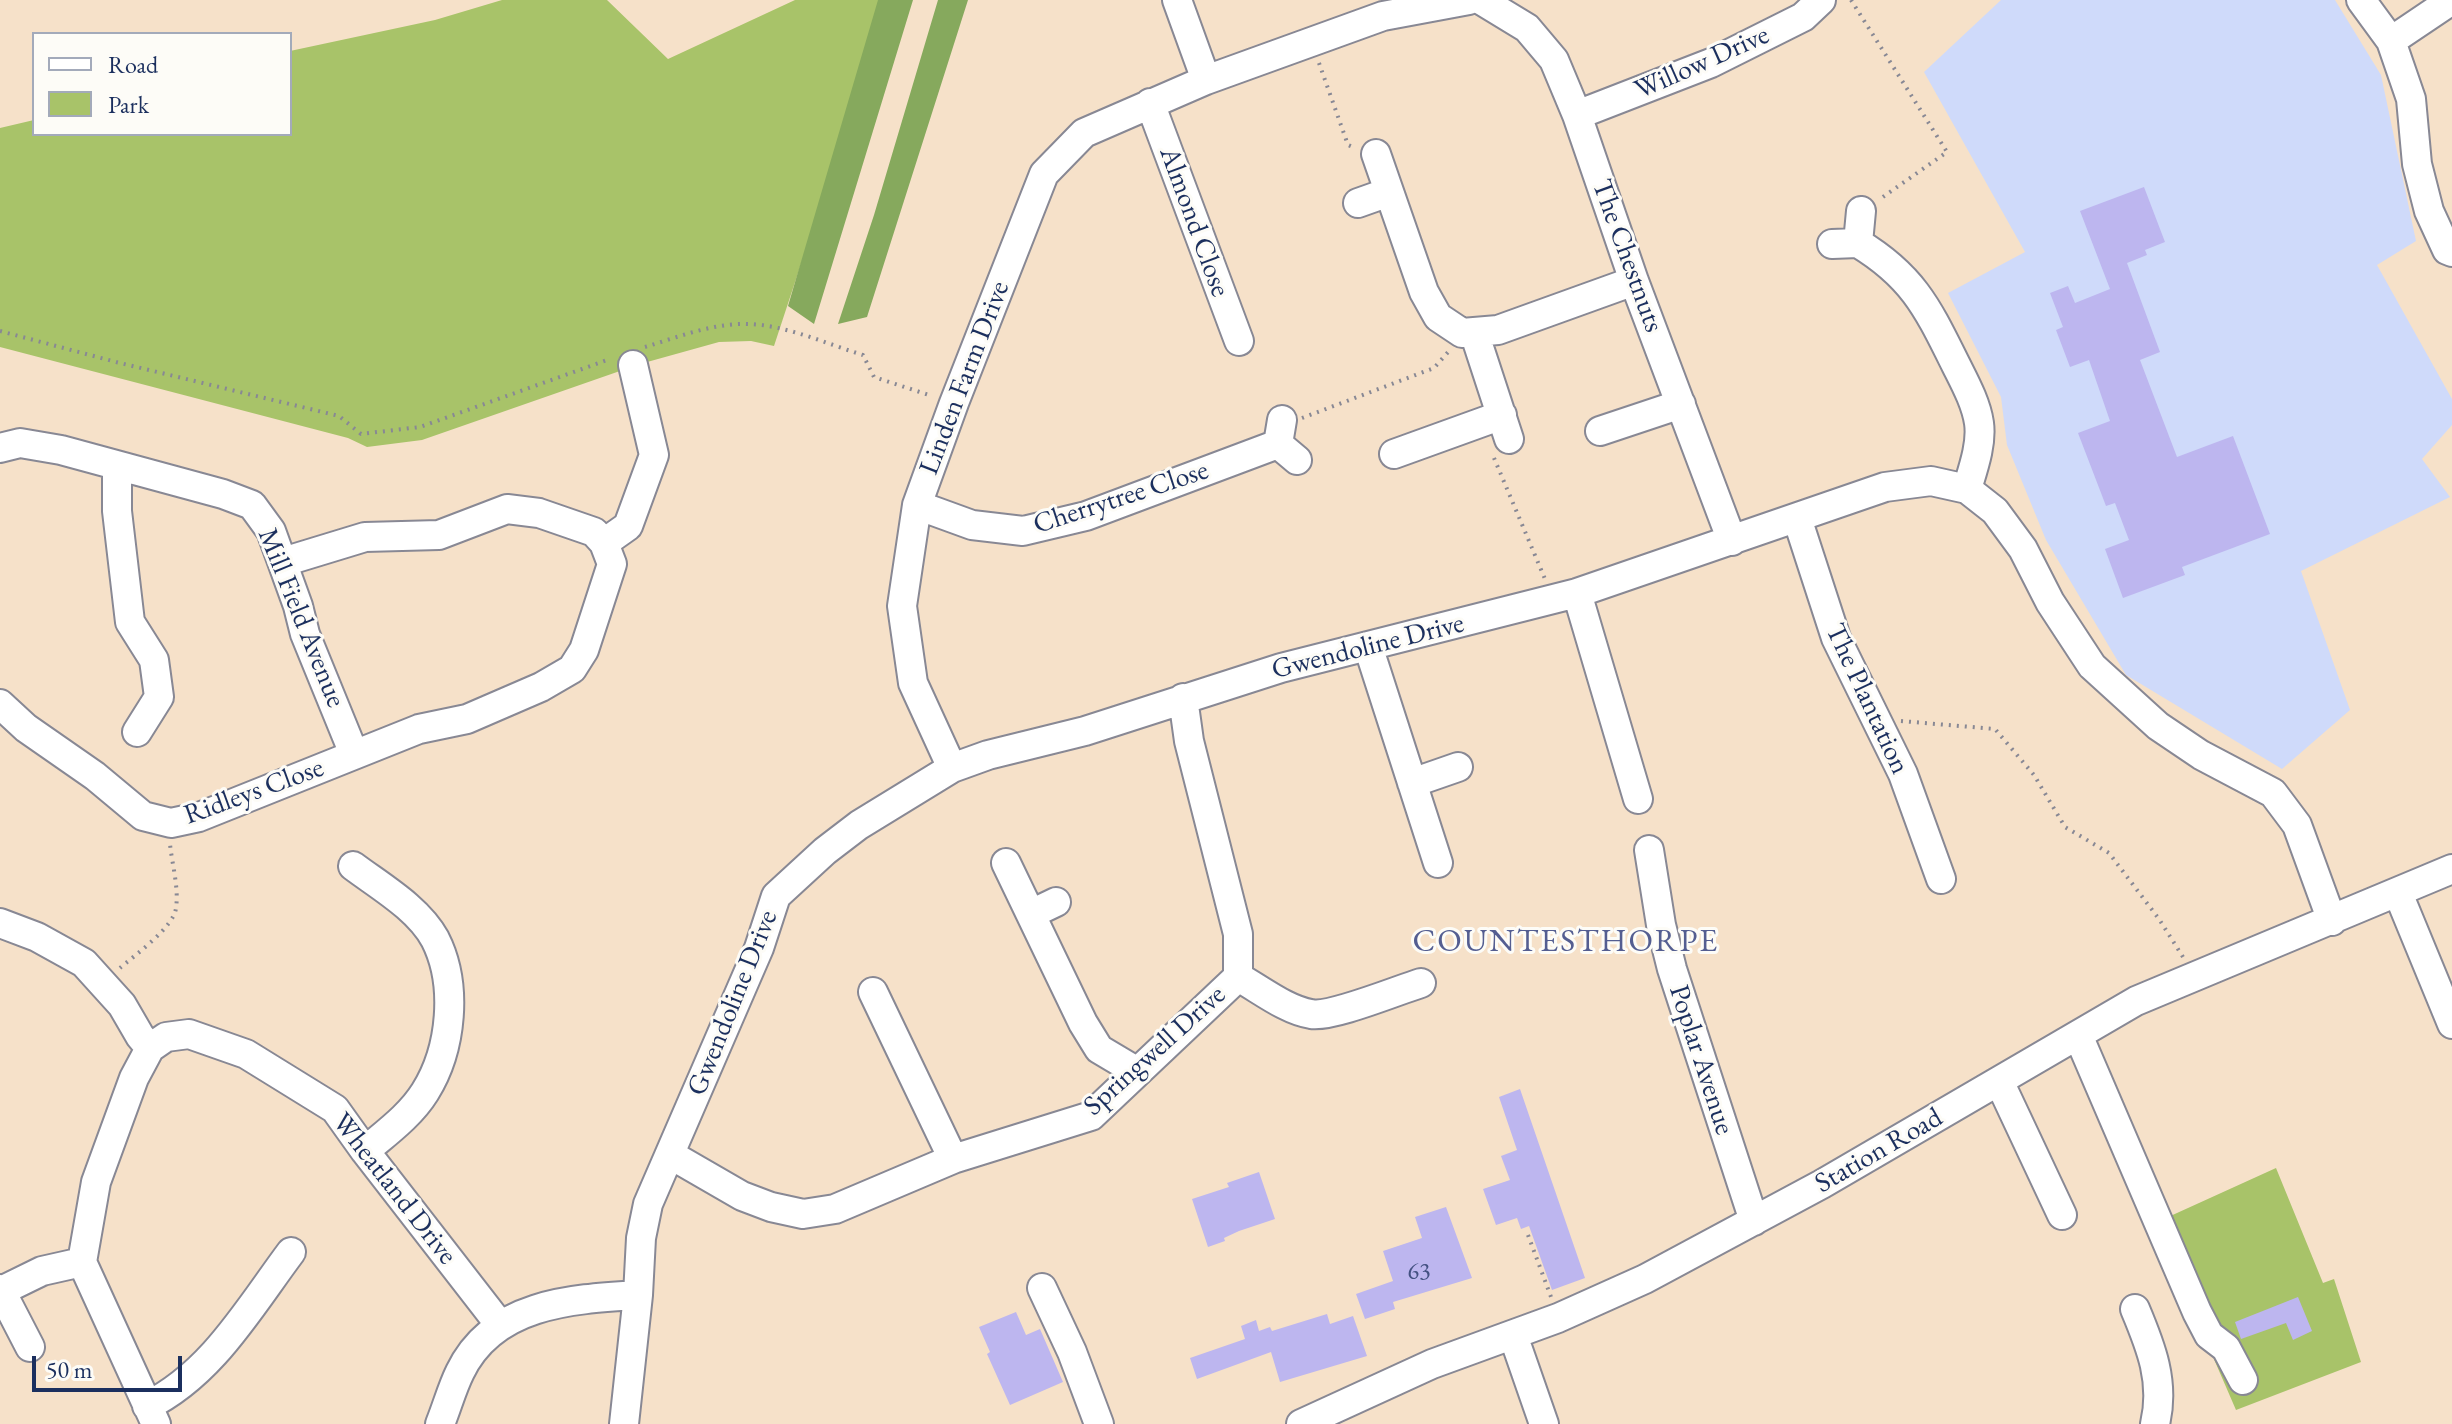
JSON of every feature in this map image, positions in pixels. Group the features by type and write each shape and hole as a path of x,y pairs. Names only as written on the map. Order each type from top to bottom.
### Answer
{"street":[{"path":"1177,0 1206,80"},
{"name":"Linden Farm Drive","path":"952,768 913,683 902,606 917,505 1044,174 1084,133 1206,80 1312,42 1380,8 1469,0"},
{"name":"The Chestnuts","path":"1481,0 1527,28 1554,60 1577,115 1634,281 1732,541"},
{"path":"2361,0 2391,41 2411,99 2417,164 2429,211 2447,250 2452,252"},
{"path":"2391,41 2452,0"},
{"name":"Willow Drive","path":"1577,115 1711,63 1804,6"},
{"name":"Almond Close","path":"1150,103 1239,341"},
{"path":"1376,154 1424,292 1438,317 1468,333 1498,330 1634,281"},
{"path":"1358,203 1389,192"},
{"path":"1861,211 1845,243 1887,261 1914,289 1967,387 1980,424 1975,462 1967,489"},
{"path":"1394,454 1498,426 1468,333"},
{"path":"283,562 365,537 439,535 507,509 539,513 594,532 604,543 628,526 654,455 627,357"},
{"path":"1600,431 1681,404"},
{"name":"Cherrytree Close","path":"917,505 972,525 1023,531 1086,516 1286,441"},
{"name":"Mill Field Avenue","path":"0,448 20,443 61,450 223,494 252,505 271,531 305,634 322,669 354,754"},
{"path":"117,467 117,511 130,622 154,660 159,697 137,732"},
{"name":"Gwendoline Drive","path":"624,1424 641,1238 648,1204 759,948 776,896 859,825 952,768 988,755 1085,731 1281,668 1565,596 1885,487 1931,481 1967,489 1995,511 2023,549 2050,602 2092,666 2158,726 2201,755 2273,793 2297,825 2332,921"},
{"name":"The Plantation","path":"1797,518 1836,638 1903,774 1941,879"},
{"name":"Ridleys Close","path":"0,704 26,728 95,776 143,816 171,823 212,812 419,729 467,719 541,687 572,669 584,650 612,564 604,543"},
{"path":"1565,596 1627,718 1638,799"},
{"path":"1368,646 1438,863"},
{"name":"Springwell Drive","path":"671,1155 742,1196 803,1214 835,1209 953,1159 1091,1116 1238,977 1238,934 1189,741 1183,698"},
{"path":"1412,783 1458,767"},
{"name":"Poplar Avenue","path":"1649,850 1661,925 1672,969 1754,1221"},
{"path":"1006,863 1043,908 1083,1023 1099,1049 1136,1071"},
{"path":"365,1151 403,1119 426,1091 441,1055 450,1013 444,964 434,938 372,869"},
{"name":"Station Road","path":"1301,1424 1432,1364 1558,1318 1645,1279 1822,1184 2136,1001 2452,869"},
{"path":"2398,893 2452,1024"},
{"path":"0,923 37,937 84,963 104,982 150,1048 134,1078 96,1182 82,1262 151,1415 219,1350 291,1252"},
{"path":"1238,977 1292,1008 1313,1015 1394,1004 1421,983"},
{"path":"873,992 875,1027 953,1159"},
{"name":"Wheatland Drive","path":"150,1048 166,1037 189,1034 246,1054 335,1109 500,1325"},
{"path":"2078,1035 2197,1312 2209,1335 2226,1348 2243,1380"},
{"path":"1999,1081 2062,1215"},
{"path":"30,1347 0,1290 42,1271 82,1262"},
{"path":"1042,1288 1072,1352 1081,1383 1099,1424"},
{"path":"440,1424 461,1370 475,1349 500,1325 526,1311 577,1298 638,1295"},
{"path":"2135,1309 2156,1368 2155,1424"},
{"path":"1513,1335 1544,1424"}],"path":[{"path":"1851,0 1947,152 1861,211"},
{"path":"1312,42 1348,145 1376,154"},
{"path":"0,331 339,416 361,434 420,427 717,326 749,324 780,329 863,355 874,377 954,403"},
{"path":"1286,441 1294,421 1434,368 1468,333"},
{"path":"1498,426 1515,513 1565,596"},
{"path":"1874,719 1995,729 2034,775 2065,827 2109,853 2159,919 2195,975"},
{"path":"104,982 151,941 176,909 171,823"},
{"path":"1528,1235 1558,1318"}],"shaded area":[{"path":"2001,0 2335,0 2381,75 2416,241 2377,265 2452,399 2452,425 2422,459 2450,497 2301,571 2350,710 2282,769 2126,675 2046,540 2007,445 2001,397 1948,293 2025,252 1924,72"}],"green space":[{"path":"502,0 607,0 668,59 795,0 879,0 846,127 774,346 751,341 719,342 640,364 422,440 367,447 348,438 0,347 0,128 32,120 32,136 292,136 292,51 435,20"},
{"path":"878,0 913,0 814,324 788,306"},
{"path":"938,0 968,0 867,317 838,324 874,215"},
{"path":"2276,1168 2323,1283 2334,1279 2361,1362 2236,1410 2155,1223"}],"building":[{"path":"2144,187 2165,242 2145,250 2147,255 2127,263 2160,352 2140,360 2177,457 2233,436 2270,534 2182,567 2185,575 2123,598 2105,549 2129,540 2115,503 2106,506 2078,433 2110,421 2089,360 2070,367 2056,330 2063,327 2050,293 2068,286 2075,303 2110,289 2080,211"},
{"path":"1520,1089 1585,1278 1552,1290 1529,1226 1521,1229 1517,1218 1496,1225 1483,1189 1510,1180 1501,1156 1517,1150 1499,1097"},
{"path":"1259,1172 1275,1219 1239,1231 1224,1238 1225,1241 1208,1247 1192,1199 1229,1187 1227,1183"},
{"path":"1446,1207 1472,1278 1393,1302 1395,1309 1365,1319 1356,1294 1393,1281 1383,1251 1422,1238 1415,1217"},
{"path":"2298,1297 2312,1331 2293,1340 2286,1323 2241,1339 2235,1322"},
{"path":"1016,1312 1026,1335 1040,1329 1063,1382 1010,1405 987,1354 990,1352 979,1327"},
{"path":"1327,1314 1330,1324 1353,1316 1367,1356 1280,1382 1271,1352 1197,1379 1190,1358 1245,1339 1241,1326 1256,1320 1259,1331 1270,1327 1272,1331"}],"district":[{"name":"COUNTESTHORPE","path":"1566,942"}]}
